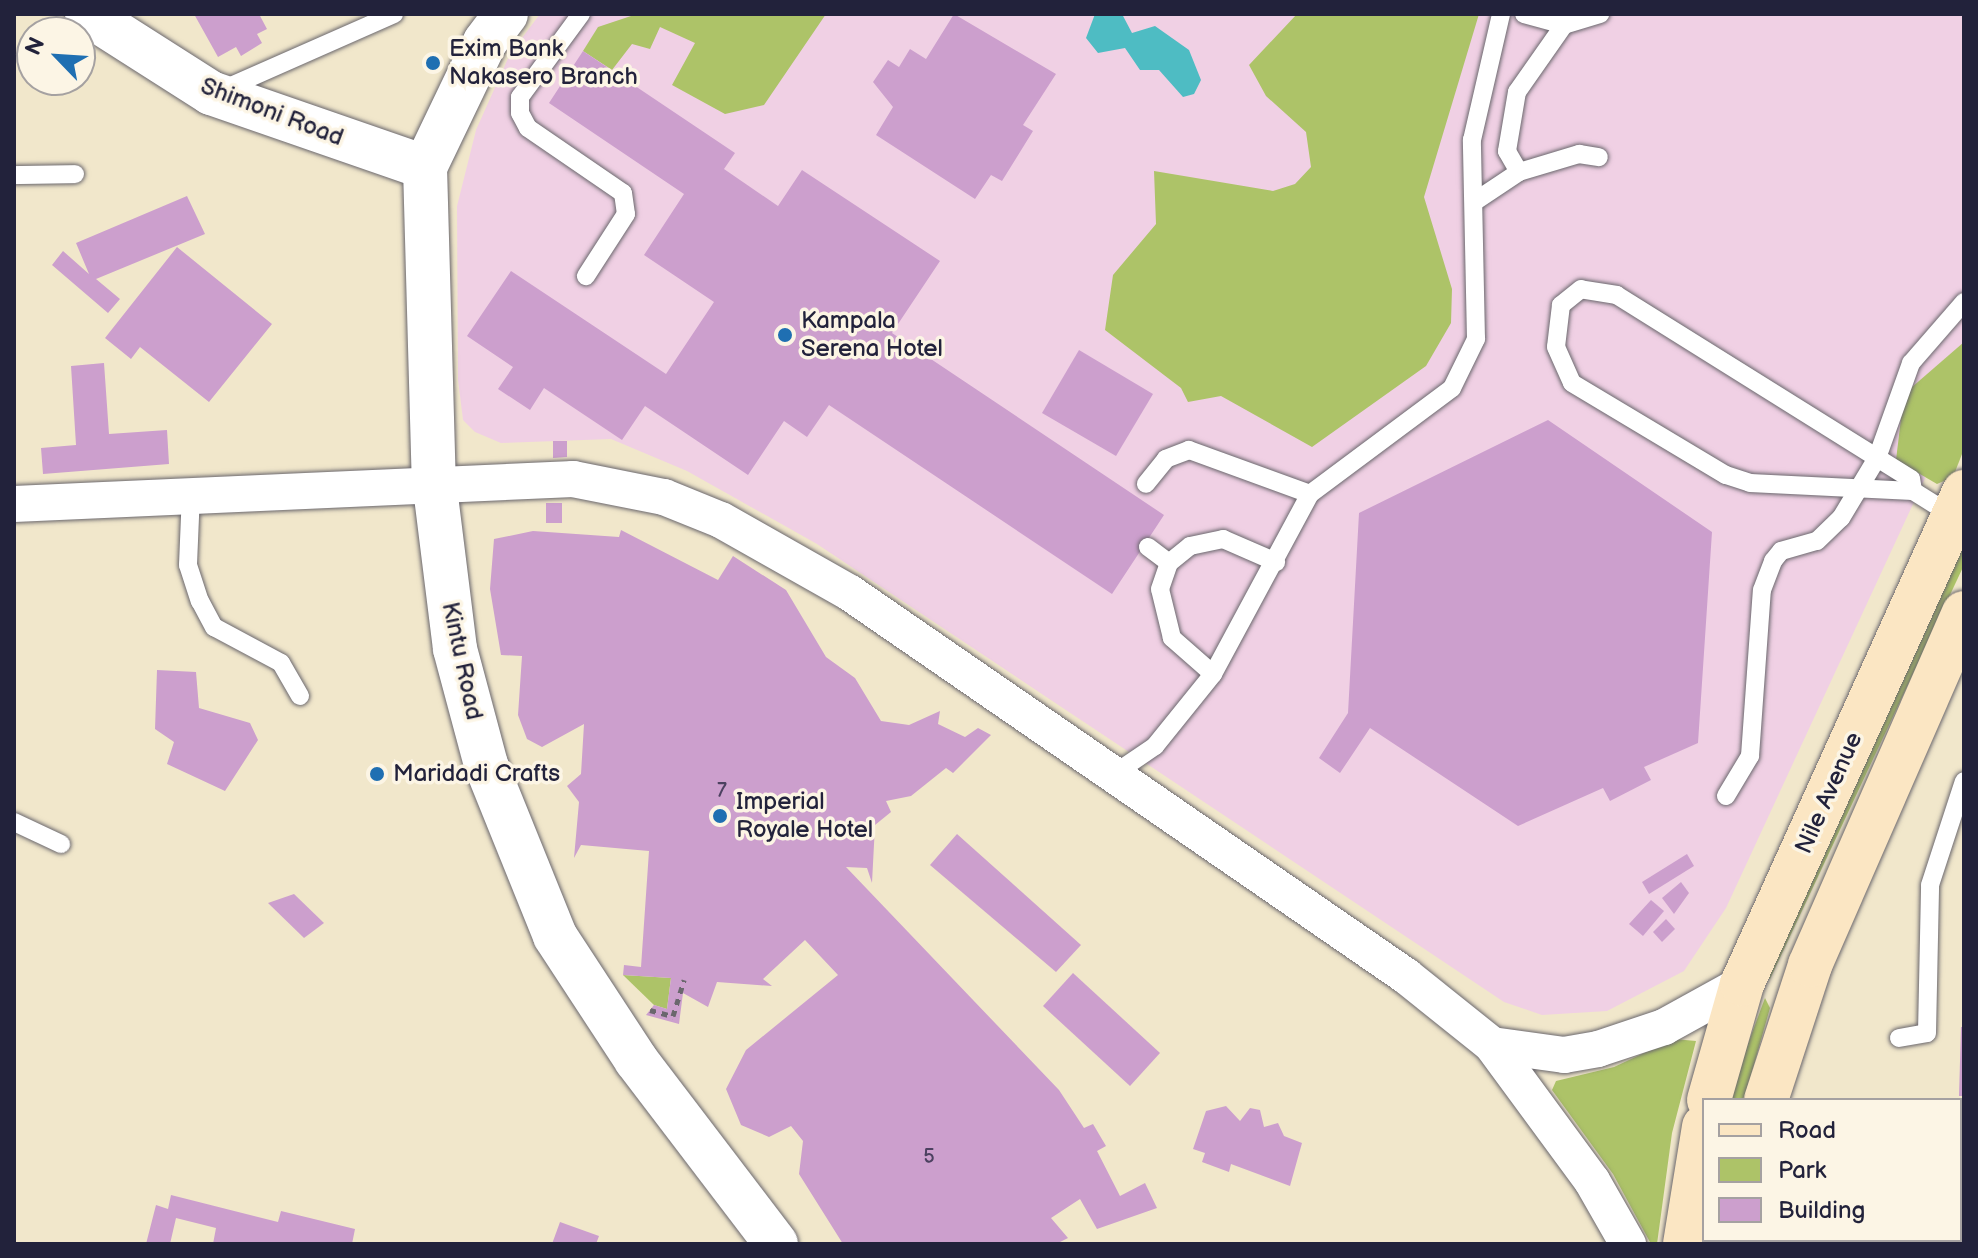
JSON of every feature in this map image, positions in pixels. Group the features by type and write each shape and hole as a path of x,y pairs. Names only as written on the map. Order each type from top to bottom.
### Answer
{"main road":[{"name":"Nile Avenue","path":"1710,1098 1742,984 1959,504"},
{"name":"Nile Avenue","path":"1767,1098 1810,965 1964,613"},
{"path":"1685,1244 1702,1139"}],"street":[{"name":"Shimoni Road","path":"87,14 211,93 425,167"},
{"name":"Kintu Road","path":"506,14 485,42 425,167 434,480 455,649 486,765 531,886 588,992 776,1244"},
{"path":"14,504 434,480 609,482 721,520 850,593 1406,976 1492,1045 1592,1181 1628,1244"},
{"path":"1492,1045 1564,1055 1598,1049 1664,1027 1742,984"}],"lane":[{"path":"211,93 394,14"},
{"path":"581,14 520,97 520,113 528,128 623,193 626,214 586,276"},
{"path":"1114,774 1155,746 1213,674 1310,494 1452,388 1476,339 1477,200 1472,140 1501,14"},
{"path":"1524,14 1564,25 1600,14"},
{"path":"1519,172 1507,151 1517,92 1564,25"},
{"path":"1477,200 1519,172 1579,154 1599,157"},
{"path":"14,175 75,174"},
{"path":"1913,491 1911,479 1617,295 1581,289 1561,305 1556,347 1563,371 1602,402 1750,483 1862,484 1913,491 1959,504"},
{"path":"1726,796 1750,756 1768,572 1781,551 1817,541 1841,518 1877,458 1911,363 1964,302"},
{"path":"1146,484 1166,459 1189,450 1310,494"},
{"path":"191,493 188,565 207,614 214,627 281,663 300,696"},
{"path":"1213,674 1172,638 1160,589 1169,563 1190,546 1223,539 1276,562"},
{"path":"1148,547 1169,563"},
{"path":"1899,1038 1927,1033 1930,885 1964,781"},
{"path":"14,822 61,844"}],"path":[{"path":"650,1010 673,1016 684,980"}],"shaded area":[{"path":"540,14 1964,14 1964,394 1726,908 1684,971 1607,1011 1542,1015 1504,1002 817,544 687,471 611,439 501,443 475,432 463,420 458,380 457,206 476,130 510,54"}],"green space":[{"path":"637,14 826,14 764,105 725,114 672,85 695,43 660,27 650,49 632,44 612,70 583,51 598,27"},
{"path":"1297,14 1479,14 1424,197 1452,289 1451,323 1426,366 1312,447 1221,396 1188,402 1181,388 1105,330 1113,275 1156,224 1154,171 1273,191 1295,184 1311,167 1306,132 1266,96 1249,65"},
{"path":"1964,342 1964,449 1953,477 1937,484 1896,460 1904,394"},
{"path":"1964,529 1964,565 1770,979 1766,977"},
{"path":"623,975 671,978 667,1009 654,1005"},
{"path":"1765,998 1770,1008 1745,1098 1728,1098"},
{"path":"1674,1039 1696,1041 1672,1133 1657,1244 1651,1244 1613,1174 1552,1090 1556,1081 1614,1067"}],"water":[{"path":"1095,14 1122,14 1132,33 1155,26 1189,50 1201,80 1194,94 1183,97 1159,70 1140,70 1125,48 1098,53 1086,38"}],"building":[{"path":"194,14 259,14 267,29 257,34 262,43 241,56 236,47 218,57"},
{"path":"954,14 1056,74 1023,125 1033,131 1002,181 991,175 975,199 876,135 893,107 873,82 888,60 899,67 910,49 926,59"},
{"path":"583,51 735,153 724,169 778,206 802,170 940,261 892,333 1164,515 1112,594 829,405 807,437 784,421 748,475 645,406 622,440 544,388 530,410 498,389 513,367 467,336 511,271 666,374 714,302 644,255 684,194 549,103"},
{"path":"187,196 205,234 96,279 120,299 108,313 52,265 63,251 89,274 76,243"},
{"path":"177,247 272,324 209,402 140,347 131,359 105,338"},
{"path":"1079,350 1153,394 1116,456 1042,413"},
{"path":"104,363 109,434 167,430 169,464 43,474 41,448 76,445 71,366"},
{"path":"1548,420 1712,532 1698,743 1644,767 1651,780 1610,801 1603,788 1518,826 1370,728 1340,773 1319,758 1348,713 1359,513"},
{"path":"553,441 567,441 567,457 553,458"},
{"path":"546,503 562,503 562,523 546,523"},
{"path":"621,530 718,580 733,556 786,590 826,657 855,678 881,721 909,725 940,711 938,724 965,737 978,728 991,735 953,773 946,768 911,796 886,801 891,812 875,825 872,883 867,868 846,867 1059,1090 1084,1128 1093,1124 1106,1146 1097,1151 1120,1196 1145,1183 1157,1208 1097,1229 1080,1199 1051,1218 1068,1238 1056,1244 843,1244 799,1174 803,1141 791,1126 769,1137 741,1125 726,1089 746,1050 838,975 805,940 763,979 772,986 717,982 708,1007 683,993 679,1024 646,1015 654,1005 667,1009 671,978 623,975 624,965 641,967 649,851 581,845 574,858 579,802 567,786 581,774 584,724 542,747 527,739 518,715 522,656 501,655 490,589 494,539 533,531 619,537"},
{"path":"157,670 196,672 199,708 250,723 258,740 225,791 167,764 174,742 155,729"},
{"path":"957,834 1081,945 1056,972 930,865"},
{"path":"1687,854 1694,866 1649,894 1642,882"},
{"path":"1681,882 1689,893 1674,914 1662,898"},
{"path":"294,894 324,923 304,938 268,903"},
{"path":"1651,900 1664,911 1643,936 1629,924"},
{"path":"1666,919 1675,929 1662,942 1653,932"},
{"path":"1073,973 1160,1053 1130,1086 1043,1006"},
{"path":"1961,1027 1964,1027 1964,1096 1959,1096"},
{"path":"1226,1106 1240,1121 1250,1108 1260,1110 1264,1127 1278,1123 1284,1136 1302,1143 1290,1186 1231,1164 1229,1172 1202,1162 1205,1153 1193,1149 1206,1111"},
{"path":"171,1195 278,1222 281,1211 355,1229 352,1244 213,1244 216,1228 176,1218 170,1244 146,1244 156,1205 168,1209"},
{"path":"560,1222 599,1236 596,1244 552,1244"}],"place":[{"name":"Exim Bank Nakasero Branch","path":"433,63"},
{"name":"Kampala Serena Hotel","path":"785,335"},
{"name":"Maridadi Crafts","path":"377,774"},
{"name":"Imperial Royale Hotel","path":"720,816"}]}
